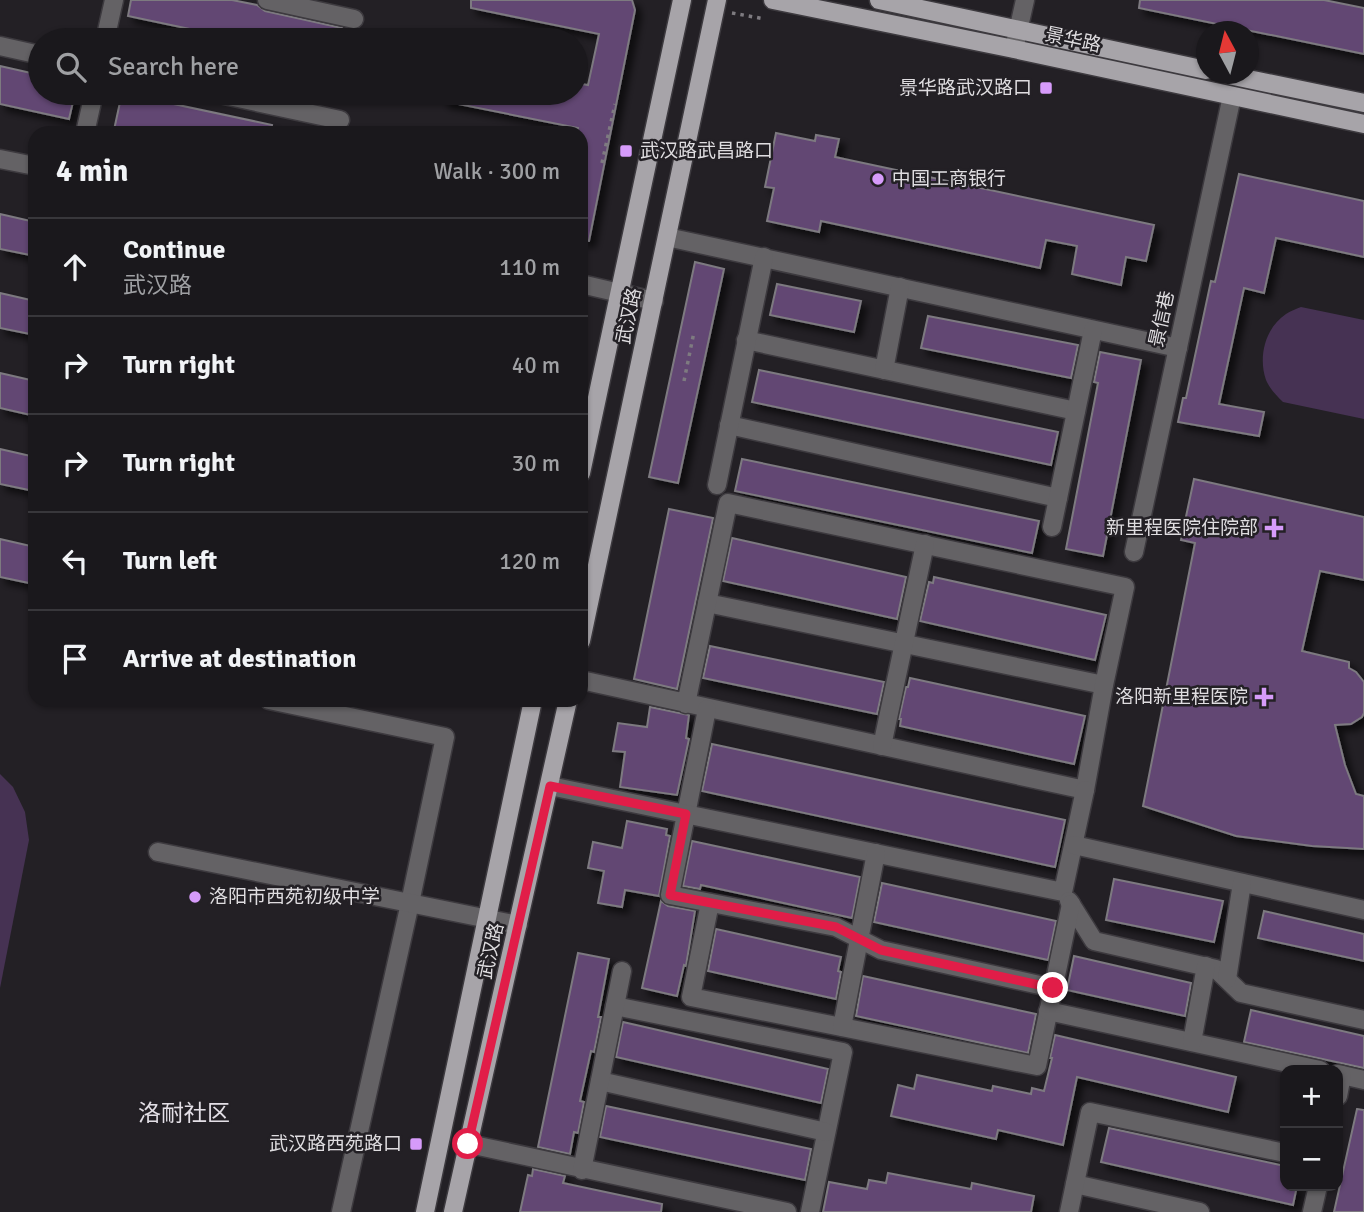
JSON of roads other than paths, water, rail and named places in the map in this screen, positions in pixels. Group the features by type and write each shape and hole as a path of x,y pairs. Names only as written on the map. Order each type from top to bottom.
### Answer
{"main road":[{"name":"武汉路","path":"588,441 682,0"},
{"name":"武汉路","path":"588,608 717,0"},
{"name":"景华路","path":"773,0 1364,124"},
{"name":"景华路","path":"879,0 1196,68"},
{"path":"1259,81 1364,103"},
{"name":"武汉路","path":"425,1212 532,707"},
{"name":"武汉路","path":"453,1212 567,707"}],"street":[{"path":"108,28 114,0"},
{"path":"267,0 354,19"},
{"path":"1014,49 1025,0"},
{"path":"0,46 28,52"},
{"name":"景信巷","path":"1134,552 1232,96"},
{"path":"87,126 91,105"},
{"path":"271,105 340,120"},
{"path":"0,159 28,165"},
{"path":"667,237 1178,348"},
{"path":"717,485 764,257"},
{"path":"588,286 654,301"},
{"path":"884,370 900,287"},
{"path":"1052,527 1093,330"},
{"path":"746,341 1076,411"},
{"path":"729,425 1058,498"},
{"path":"686,704 728,503 1125,587 1074,845 1053,988 1037,1066 691,997 710,902"},
{"path":"882,746 925,544"},
{"path":"707,603 1104,685"},
{"path":"588,682 1085,790"},
{"path":"302,707 444,737 341,1212"},
{"path":"707,709 670,895 836,927 881,950 1053,988"},
{"path":"550,786 876,853 1067,898 1094,941 1216,969 1241,993 1364,1020"},
{"path":"1074,845 1364,910"},
{"path":"158,852 518,925"},
{"path":"842,1027 876,853"},
{"path":"1227,979 1242,883"},
{"path":"1192,1042 1206,966"},
{"path":"582,1170 622,971"},
{"path":"615,1006 843,1052 810,1212"},
{"path":"1048,1011 1297,1065"},
{"path":"1343,1076 1364,1080"},
{"path":"600,1081 826,1132"},
{"path":"1069,1212 1090,1112 1280,1152"},
{"path":"468,1144 787,1212"},
{"path":"1075,1184 1200,1212"},
{"path":"1312,1212 1317,1191"}],"place":[{"name":"景华路武汉路口","path":"1046,88"},
{"name":"武汉路武昌路口","path":"626,151"},
{"name":"中国工商银行","path":"878,179"},
{"name":"新里程医院住院部","path":"1274,528"},
{"name":"洛阳新里程医院","path":"1264,697"},
{"name":"洛阳市西苑初级中学","path":"195,897"},
{"name":"武汉路西苑路口","path":"416,1144"}],"district":[{"name":"洛耐社区","path":"184,1113"}]}
